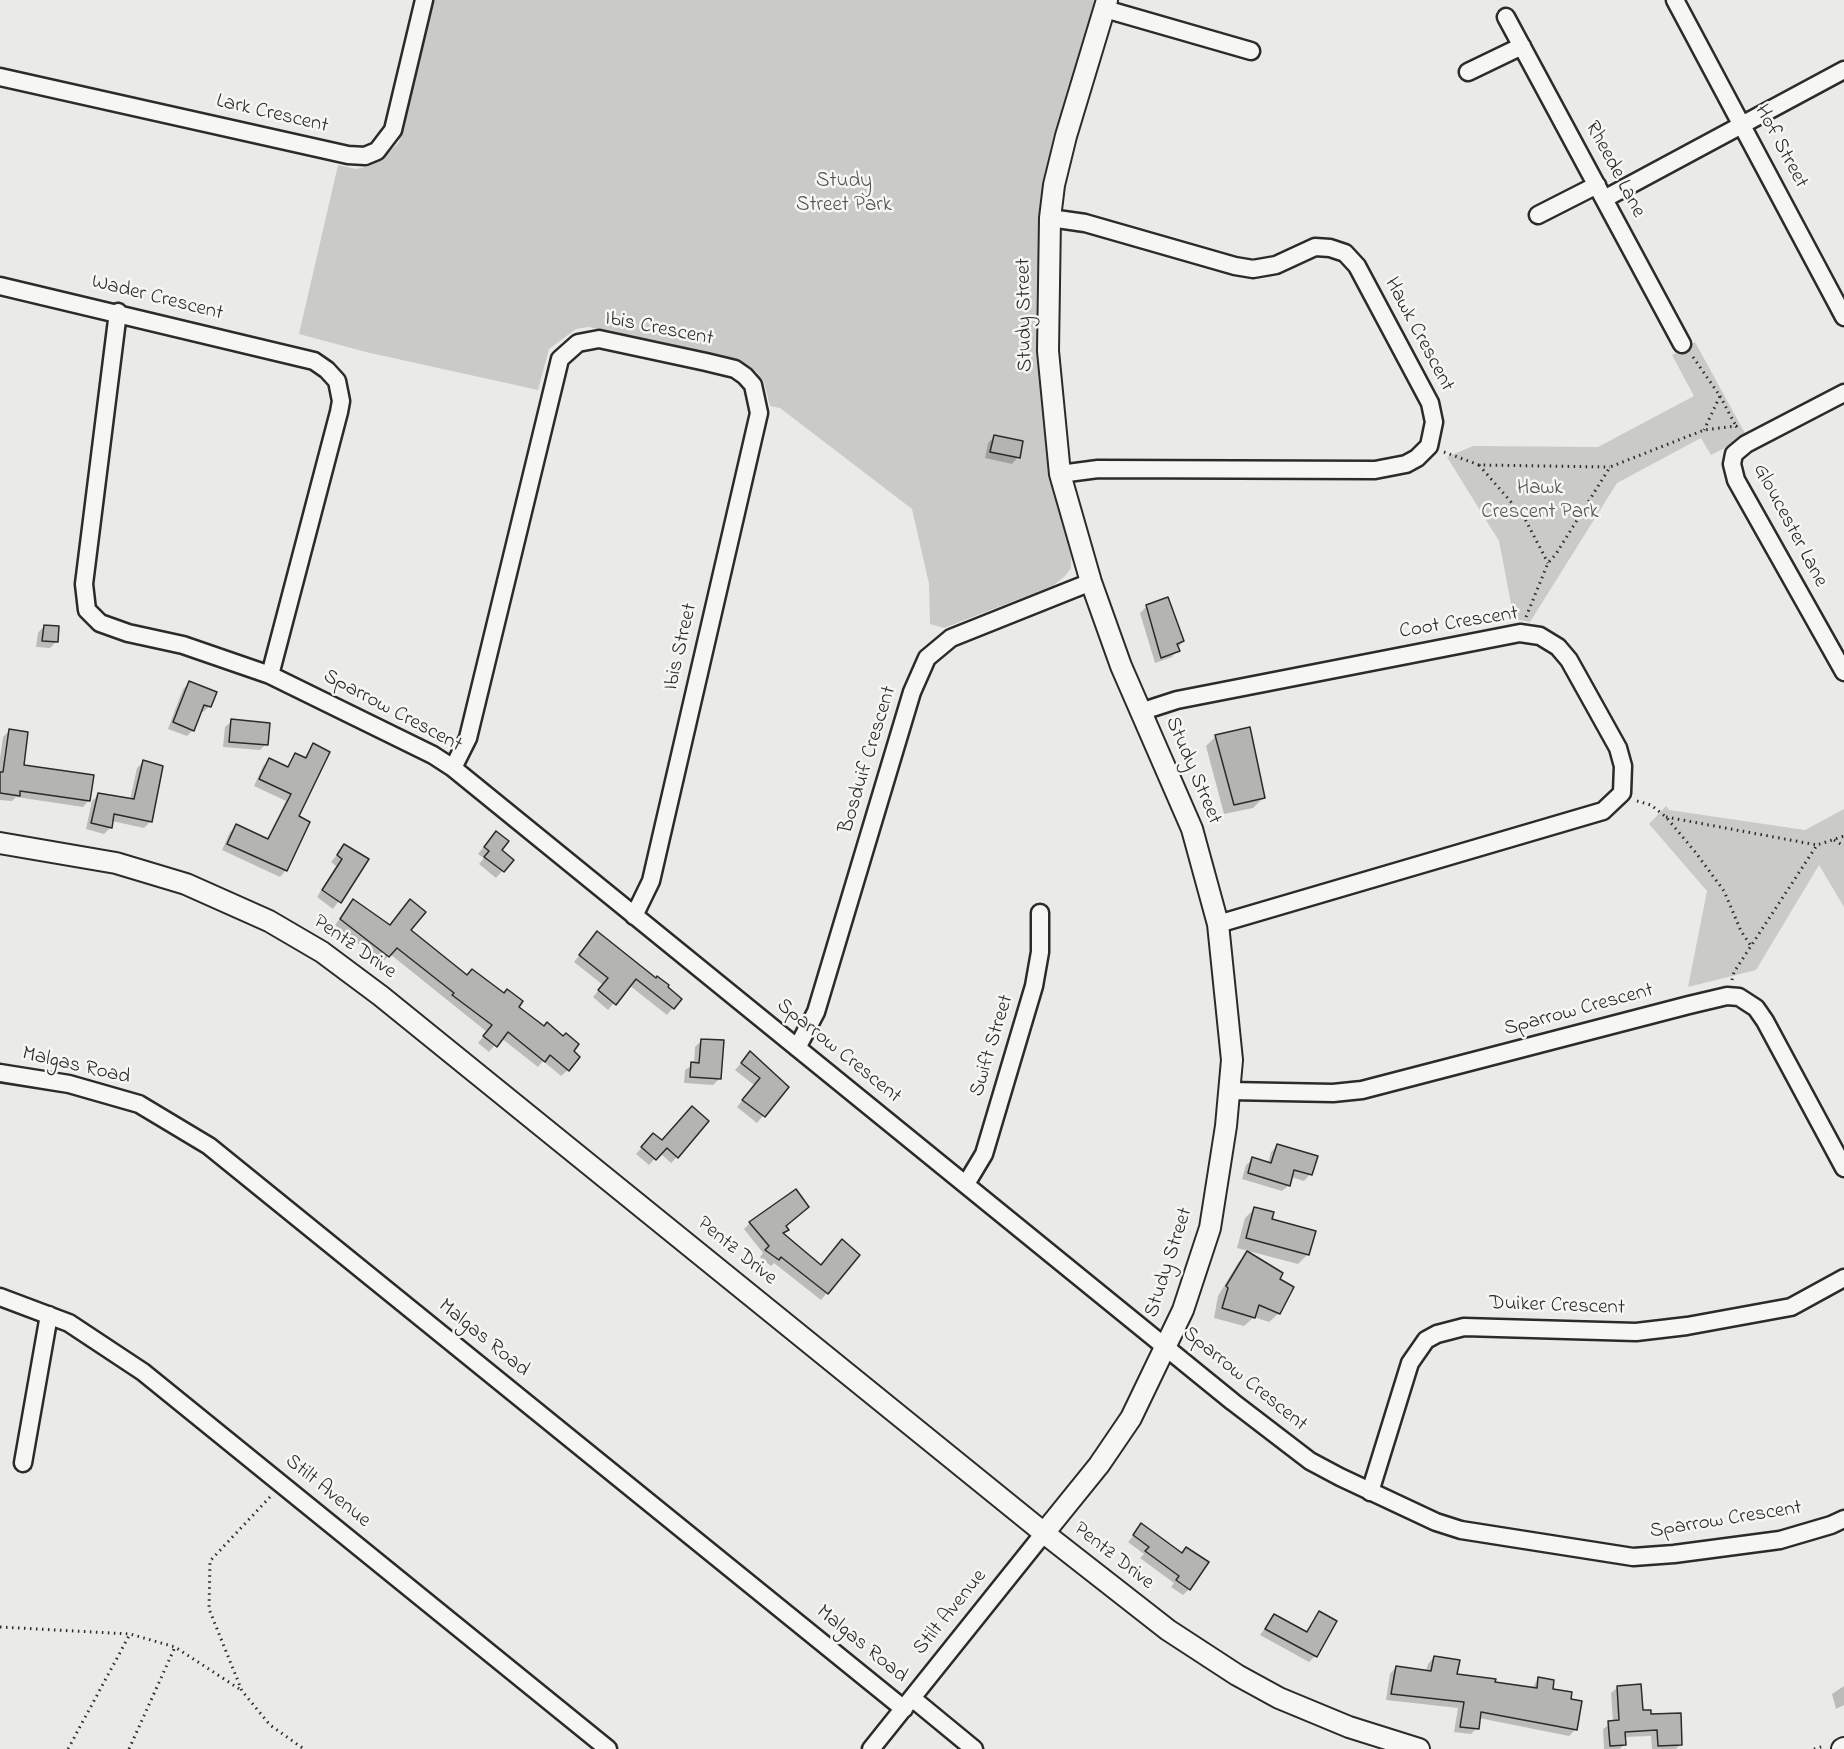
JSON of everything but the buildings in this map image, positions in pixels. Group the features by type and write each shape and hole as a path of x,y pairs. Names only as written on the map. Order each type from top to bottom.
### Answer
{"street":[{"name":"Lark Crescent","path":"0,77 348,155 365,156 377,151 388,140 393,130 424,0"},
{"name":"Hof Street","path":"1675,0 1844,316"},
{"path":"1106,4 1251,51"},
{"name":"Study Street","path":"1044,1533 1099,1465 1131,1418 1167,1347 1189,1294 1210,1228 1230,1090 1231,1035 1218,924 1192,829 1140,712 1091,582 1060,474 1048,351 1050,218 1054,185 1066,136 1106,4"},
{"name":"Rheede Lane","path":"1506,17 1682,344"},
{"path":"1468,72 1522,46"},
{"path":"1538,215 1601,192 1742,125 1844,70"},
{"name":"Hawk Crescent","path":"1050,218 1085,223 1235,266 1253,269 1276,265 1315,247 1330,248 1345,254 1357,266 1430,403 1434,422 1429,446"},
{"name":"Wader Crescent","path":"0,286 117,312 302,359 321,365 337,381 341,401 339,412 270,675"},
{"name":"Sparrow Crescent","path":"117,312 84,584 87,610 100,623 128,633 183,645 270,675 433,755 453,768 1310,1461 1370,1492 1461,1530 1633,1557 1780,1540 1844,1519"},
{"name":"Ibis Crescent","path":"453,768 468,738 560,359 568,350 586,340 598,339 735,369 753,385"},
{"name":"Ibis Street","path":"634,916 651,881 759,413 753,385"},
{"path":"1746,444 1844,393"},
{"name":"Gloucester Lane","path":"1746,444 1734,454 1732,464 1736,480 1844,672"},
{"path":"1060,474 1098,469 1375,470 1406,464 1429,446"},
{"name":"Bosduif Crescent","path":"797,1048 816,1012 912,692 927,658 951,638 1091,582"},
{"name":"Coot Crescent","path":"1140,712 1177,700 1523,633 1548,640 1558,647 1569,660 1617,748 1623,766 1622,793"},
{"path":"1218,924 1603,811 1622,793"},
{"name":"Pentz Drive","path":"0,843 116,863 186,884 269,921 322,952 381,996 1044,1533 1159,1623 1237,1675 1279,1698 1349,1727 1419,1749"},
{"name":"Swift Street","path":"966,1184 984,1154 1034,986 1040,952 1040,913"},
{"path":"1727,996 1739,997 1748,1001 1761,1014 1844,1168"},
{"name":"Sparrow Crescent","path":"1230,1090 1333,1093 1362,1090 1727,996"},
{"name":"Malgas Road","path":"0,1073 69,1084 139,1104 209,1146 908,1704 974,1749"},
{"name":"Duiker Crescent","path":"1370,1492 1410,1363 1426,1340 1437,1334 1464,1327 1636,1332 1687,1326 1791,1307 1844,1278"},
{"name":"Stilt Avenue","path":"0,1297 69,1323 143,1372 608,1749"},
{"path":"23,1463 49,1315"},
{"name":"Stilt Avenue","path":"871,1749 1044,1533"}],"path":[{"path":"1682,344 1720,396 1746,444"},
{"path":"1704,430 1720,396"},
{"path":"1429,446 1479,465 1610,467 1704,430 1736,426"},
{"path":"1479,465 1524,517 1548,563"},
{"path":"1523,633 1527,611 1548,563 1556,554 1610,467"},
{"path":"1622,793 1630,799 1651,806 1666,817 1724,891 1741,931 1751,946"},
{"path":"1666,817 1817,845 1844,836"},
{"path":"1834,840 1844,846"},
{"path":"1727,996 1734,972 1817,845"},
{"path":"242,1691 209,1609 210,1561 282,1484"},
{"path":"0,1627 130,1634 175,1647 242,1691 270,1725 304,1749"},
{"path":"68,1749 130,1634"},
{"path":"129,1749 175,1647"}],"green space":[{"name":"Study Street Park","path":"434,0 1095,0 1049,165 1040,217 1039,354 1051,472 1071,552 1071,568 1065,576 1053,586 944,628 930,624 929,584 912,509 780,408 770,406 764,382 757,372 736,359 589,327 576,329 549,349 538,390 366,352 299,334 338,165 356,169 370,166 383,159 399,142"},
{"name":"Hawk Crescent Park","path":"1695,342 1747,437 1711,455 1701,438 1617,483 1530,622 1514,619 1499,541 1447,457 1473,446 1598,447 1694,396 1672,355"},
{"path":"1666,806 1669,810 1805,830 1844,809 1844,907 1819,865 1756,970 1688,987 1707,891 1649,824"}]}
